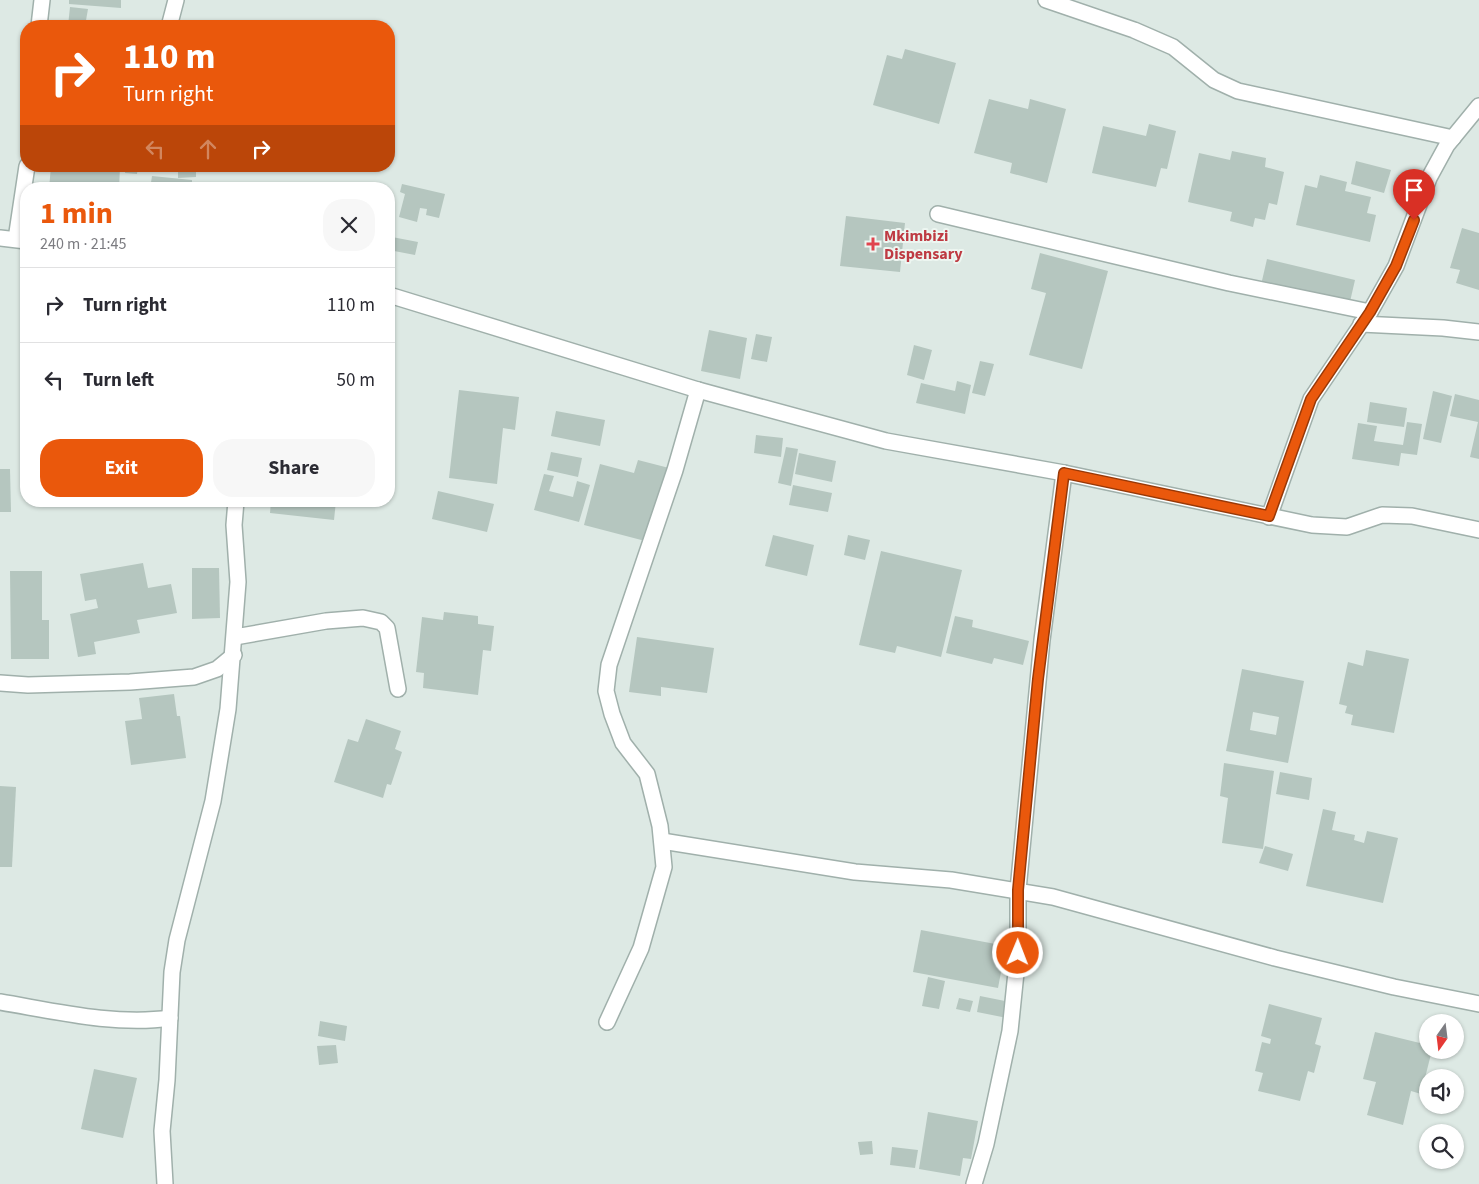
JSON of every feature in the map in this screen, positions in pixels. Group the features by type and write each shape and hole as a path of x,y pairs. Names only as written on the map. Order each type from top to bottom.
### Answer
{"street":[{"path":"40,20 42,0"},
{"path":"171,20 176,0"},
{"path":"1046,0 1134,30 1173,46 1214,80 1238,90 1453,138"},
{"path":"1269,516 1311,399 1365,318 1396,266 1429,178 1447,146 1479,106"},
{"path":"938,214 1229,283 1365,318 1479,332"},
{"path":"0,238 20,240"},
{"path":"395,297 698,390 886,441 1064,473 1312,526 1347,527 1382,515 1412,516 1479,530"},
{"path":"608,1022 641,948 664,867 662,841 648,774 623,743 612,714 606,691 609,665 675,470 698,390"},
{"path":"974,1184 986,1144 1010,1031 1018,953 1018,890 1042,640 1064,473"},
{"path":"165,1184 162,1131 172,972 177,940 214,801 228,709 234,655 238,582 234,525 236,507"},
{"path":"235,637 326,621 374,619 387,628 398,689"},
{"path":"0,683 28,685 130,682 194,677 217,669 234,655"},
{"path":"662,841 855,872 951,880 1053,896 1275,958 1479,1004"},
{"path":"0,1002 75,1014 148,1020 170,1018"}],"building":[{"path":"69,0 121,0 121,8 69,4"},
{"path":"70,7 88,9 86,20 69,20"},
{"path":"905,49 956,63 939,124 873,105 887,55 902,59"},
{"path":"989,99 1028,109 1030,99 1066,109 1047,183 1010,173 1012,163 974,153"},
{"path":"1149,124 1176,131 1167,169 1161,168 1156,187 1092,173 1103,126 1146,136"},
{"path":"1232,151 1266,158 1265,167 1284,172 1277,205 1269,203 1265,220 1255,218 1253,227 1230,221 1232,212 1188,202 1199,153 1230,160"},
{"path":"1356,161 1391,170 1384,193 1351,184"},
{"path":"50,172 120,172 119,182 50,182"},
{"path":"125,172 137,172 137,174"},
{"path":"178,172 196,172 196,177 178,178"},
{"path":"1320,175 1347,182 1345,191 1371,197 1367,213 1376,215 1370,242 1296,225 1305,185 1317,188"},
{"path":"152,176 192,180 192,182 151,182"},
{"path":"402,184 445,194 439,218 426,215 427,209 420,208 417,222 399,217 405,194 400,192"},
{"name":"Mkimbizi Dispensary","path":"846,216 905,223 900,272 840,266"},
{"path":"1462,228 1479,233 1479,290 1456,283 1460,270 1450,268"},
{"path":"395,238 418,242 415,255 395,251"},
{"path":"1040,253 1108,271 1082,369 1029,355 1046,293 1031,289"},
{"path":"1267,259 1355,280 1349,306 1261,285"},
{"path":"709,330 747,338 740,379 701,371"},
{"path":"756,334 772,337 767,362 751,359"},
{"path":"914,345 932,350 924,380 907,375"},
{"path":"980,361 994,364 985,396 972,393"},
{"path":"957,381 971,385 965,414 916,403 921,383 955,391"},
{"path":"459,390 519,397 515,430 503,428 497,484 449,478"},
{"path":"1433,391 1452,396 1441,443 1423,439"},
{"path":"1455,394 1479,400 1479,459 1470,457 1478,422 1450,416"},
{"path":"1370,402 1407,408 1404,427 1367,422"},
{"path":"556,411 605,420 600,446 551,436"},
{"path":"1407,422 1422,424 1417,455 1401,453 1399,466 1352,459 1358,423 1377,426 1374,441 1403,445"},
{"path":"756,435 783,438 781,457 754,453"},
{"path":"786,447 798,449 791,486 778,483"},
{"path":"551,452 582,458 578,477 547,470"},
{"path":"799,453 836,461 832,482 795,474"},
{"path":"638,460 669,468 649,542 584,525 600,464 634,473"},
{"path":"0,469 10,469 11,512 0,512"},
{"path":"544,474 554,476 549,491 573,497 577,481 590,485 579,522 534,510"},
{"path":"793,485 832,493 828,512 789,505"},
{"path":"438,491 494,504 487,532 432,519"},
{"path":"270,507 335,507 334,520 270,513"},
{"path":"773,535 814,545 807,576 765,566"},
{"path":"848,535 870,540 865,560 844,555"},
{"path":"881,551 962,570 941,657 897,646 895,653 859,645"},
{"path":"143,563 148,588 171,584 177,613 137,620 140,633 94,642 96,654 78,657 70,614 98,608 96,599 85,601 80,574"},
{"path":"192,568 219,568 220,618 192,619"},
{"path":"10,571 42,571 42,620 49,620 49,659 11,659"},
{"path":"444,612 478,616 478,624 494,626 491,651 483,650 478,695 423,688 424,673 416,672 422,617 443,620"},
{"path":"955,616 973,620 972,627 1029,641 1023,665 994,658 992,664 946,653"},
{"path":"637,637 714,648 707,693 661,687 661,696 629,692"},
{"path":"1366,650 1409,659 1394,733 1351,725 1353,715 1345,713 1347,706 1339,704 1348,662 1363,666"},
{"path":"1242,669 1304,681 1288,763 1226,751","holes":["1253,712 1279,717 1276,735 1250,730"]},
{"path":"174,694 177,716 180,716 186,758 131,765 125,721 142,719 139,698"},
{"path":"366,719 401,731 395,749 402,752 391,785 387,784 383,798 334,782 348,739 358,742"},
{"path":"1224,763 1274,771 1263,849 1222,843 1228,798 1220,796"},
{"path":"1280,772 1312,778 1309,800 1276,794"},
{"path":"0,786 16,787 12,867 0,867"},
{"path":"1323,809 1336,812 1332,830 1355,835 1354,840 1364,843 1367,831 1398,838 1383,903 1306,886"},
{"path":"1265,846 1293,854 1288,871 1259,863"},
{"path":"921,930 1006,946 998,988 913,972"},
{"path":"928,977 945,981 939,1009 922,1006"},
{"path":"980,996 1010,1002 1007,1018 977,1012"},
{"path":"959,998 973,1001 970,1012 956,1009"},
{"path":"1269,1004 1322,1018 1315,1044 1321,1046 1314,1073 1308,1071 1300,1101 1258,1091 1263,1073 1255,1071 1262,1042 1270,1044 1271,1039 1261,1036"},
{"path":"320,1021 347,1026 345,1041 318,1036"},
{"path":"1375,1032 1419,1043 1419,1059 1430,1059 1427,1069 1419,1069 1419,1093 1411,1091 1403,1125 1367,1115 1376,1082 1363,1079"},
{"path":"336,1045 338,1063 319,1065 317,1046"},
{"path":"94,1069 137,1078 123,1138 81,1129"},
{"path":"928,1112 978,1121 971,1159 963,1158 960,1176 919,1169"},
{"path":"872,1141 873,1154 860,1155 858,1142"},
{"path":"892,1147 918,1150 915,1168 890,1165"}],"place":[{"name":"Mkimbizi Dispensary","path":"873,244"}],"route":[{"path":"1018,953 1018,890 1026,829 1034,718 1042,640 1064,473 1269,516 1296,436 1311,399 1370,312 1396,266 1414,220"}]}
